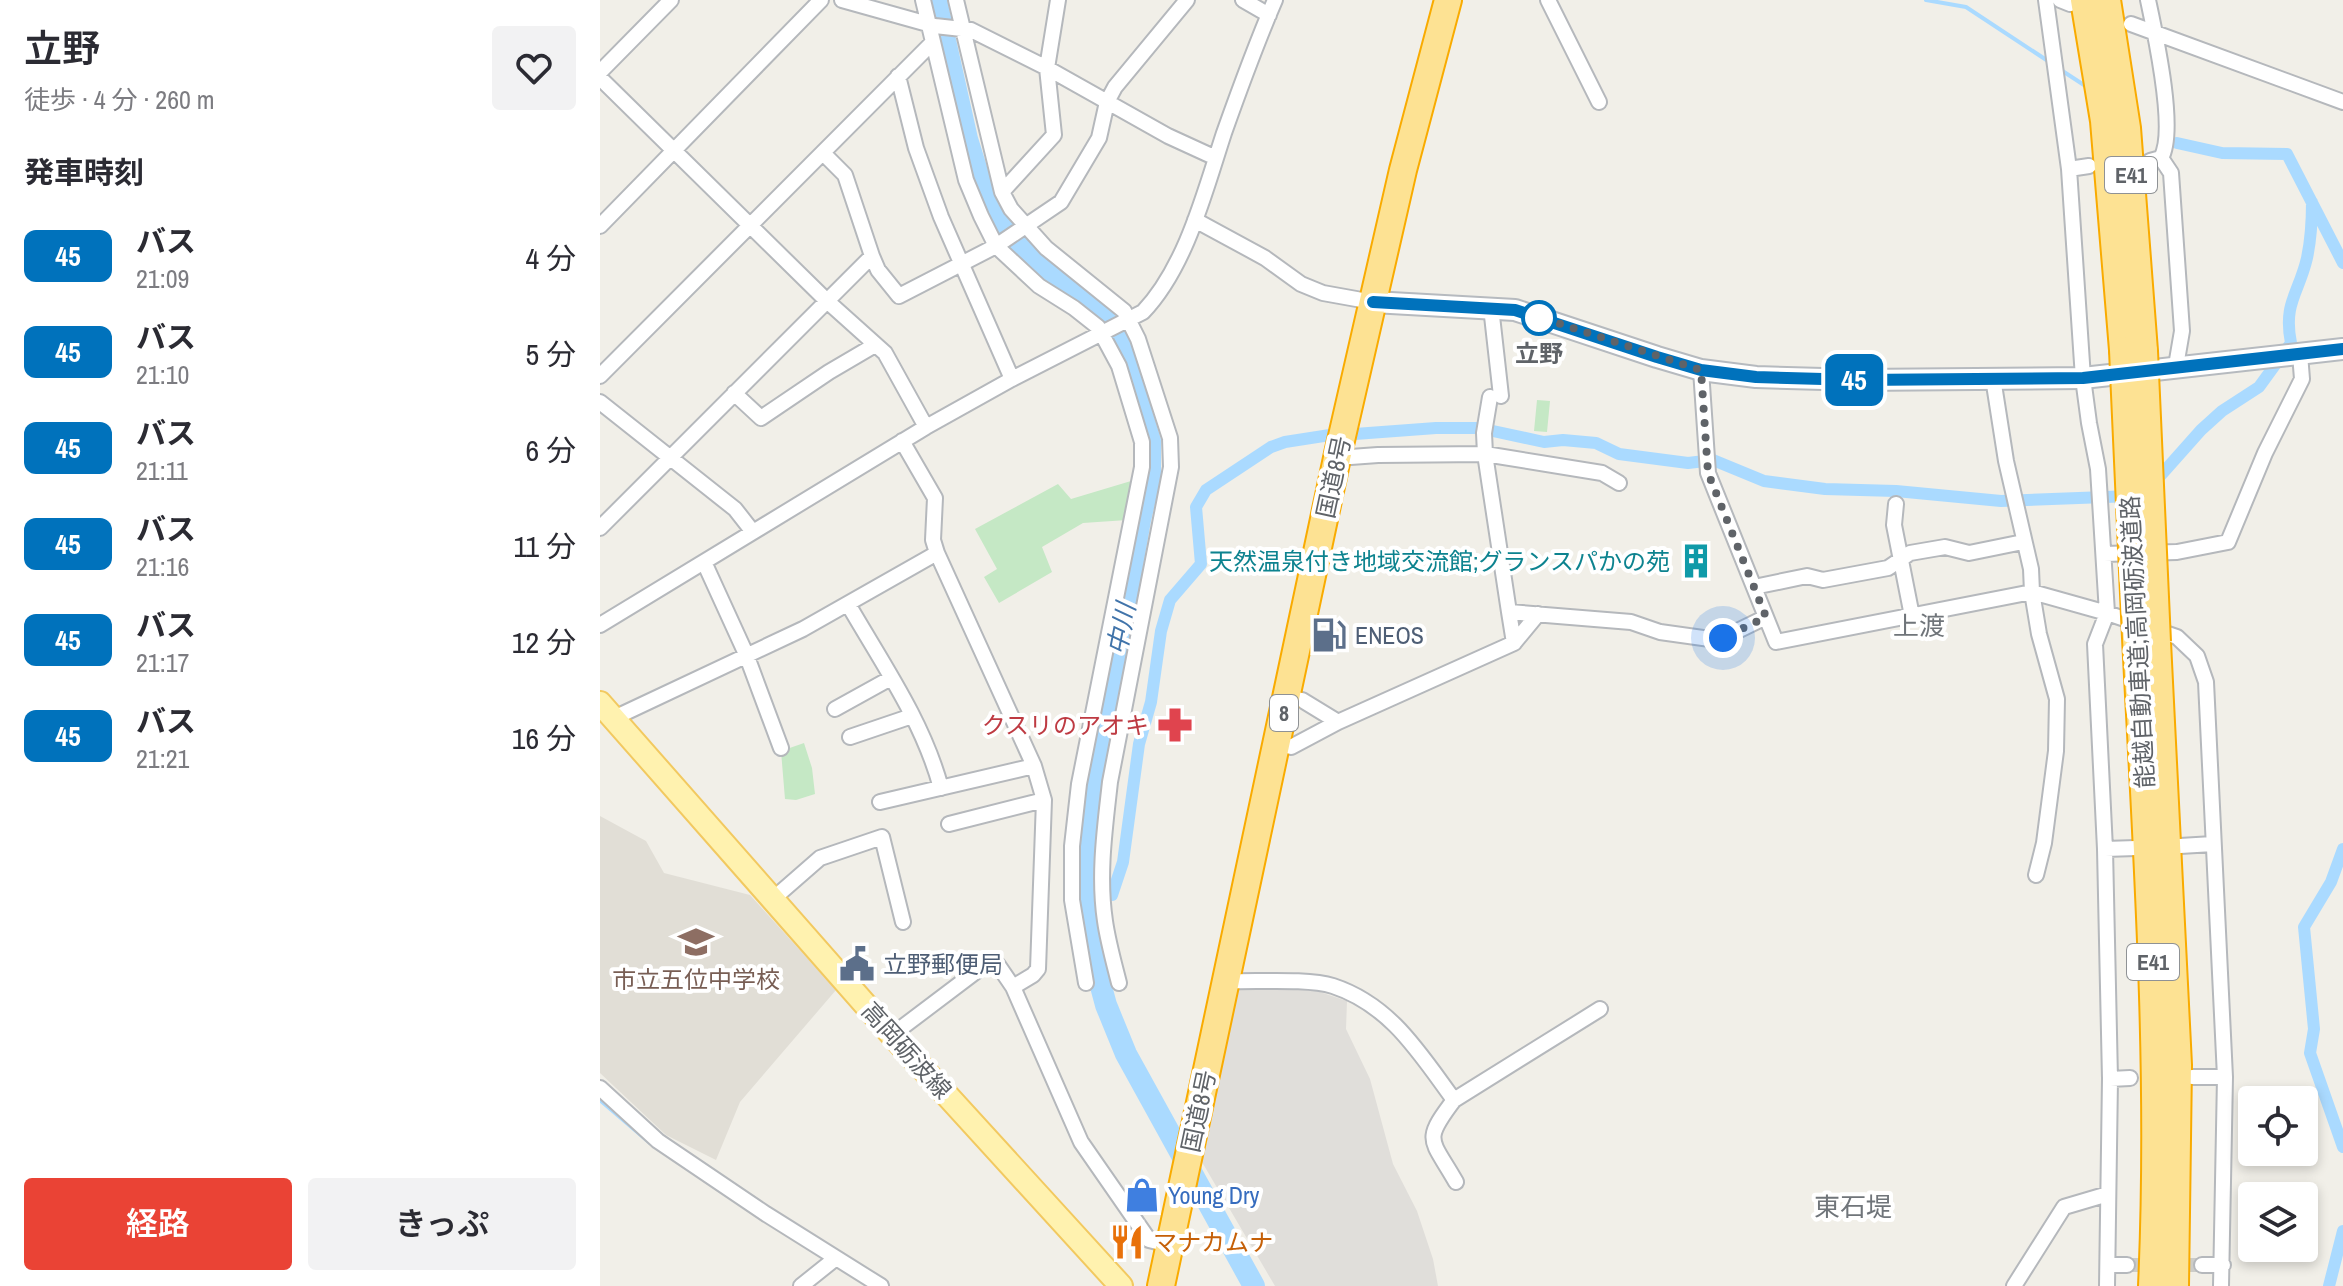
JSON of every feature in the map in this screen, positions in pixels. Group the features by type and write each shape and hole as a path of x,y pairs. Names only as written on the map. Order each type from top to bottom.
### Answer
{"highway":[{"name":"国道8号","path":"1161,1286 1337,458 1403,170 1448,0"},
{"name":"能越自動車道;高岡砺波道路","path":"2107,0 2127,128 2133,350 2147,640 2178,1065 2175,1286"},
{"name":"能越自動車道;高岡砺波道路","path":"2071,1 2104,121 2133,350"},
{"name":"能越自動車道;高岡砺波道路","path":"2147,640 2156,1072 2152,1286"}],"main road":[{"path":"1373,302 1491,307 1529,314 1701,370 1756,377 1859,380 2083,378 2343,349"},
{"name":"高岡砺波線","path":"607,711 892,1035 1121,1286"}],"street":[{"path":"671,0 600,75 827,301 885,353 926,427"},
{"path":"600,226 821,0"},
{"path":"842,0 932,25 971,30 1047,68 1168,136 1216,158"},
{"path":"923,0 932,25 933,42 966,180 998,244 1039,286 1074,308 1105,334 1119,366 1142,442 1142,467 1079,784 1072,846 1072,900 1086,983"},
{"path":"956,0 959,29 1002,192 1024,229 1124,311 1126,322 1138,339 1170,438 1171,467 1110,782 1105,829 1102,875 1105,920 1119,983"},
{"path":"1002,192 1054,135 1047,68 1058,0"},
{"path":"823,153 845,175 878,270 899,296 1024,229 1061,202 1099,138 1107,102 1115,87 1187,0"},
{"path":"1243,0 1269,15"},
{"path":"600,625 926,427 1143,312 1156,299 1195,220 1246,68 1275,0"},
{"path":"1548,0 1599,102"},
{"path":"2046,0 2069,169 2083,378 2098,469 2107,613 2095,644 2105,849 2110,1079 2107,1286"},
{"path":"2148,0 2168,127 2166,149 2156,159 2171,173 2182,331 2176,366"},
{"path":"2131,24 2343,102"},
{"path":"600,376 933,42"},
{"path":"898,76 916,148 961,265 1012,379"},
{"path":"2069,169 2089,166"},
{"path":"1195,220 1265,258 1301,284 1323,293 1373,302"},
{"path":"600,528 872,256"},
{"path":"1491,307 1496,396 1485,430 1485,454 1514,643"},
{"path":"734,393 761,418 875,345"},
{"path":"2104,554 2177,552 2228,542 2265,453 2302,379 2300,354"},
{"path":"1701,370 1708,473 1776,642 2032,592 2177,637 2197,656 2206,682 2225,1077 2221,1286"},
{"path":"1993,378 2006,461 2031,569 2039,634 2057,699 2056,751 2044,843 2036,875"},
{"path":"600,402 735,509 753,532"},
{"path":"902,441 935,498 933,540 937,553 1034,766 1044,800 1038,969 1013,987"},
{"path":"1337,458 1485,454 1602,473 1619,483"},
{"path":"1896,504 1894,525 1912,616"},
{"path":"1754,587 1807,576 1823,580 1888,568 1910,553 1945,547 1969,553 2023,542"},
{"path":"607,711 803,629 937,553"},
{"path":"704,562 746,654 781,748"},
{"path":"848,604 912,716 933,758 941,788"},
{"path":"1509,612 1631,622 1660,632 1710,639 1723,638 1766,617"},
{"path":"1277,744 1291,747 1338,722 1514,643 1538,614"},
{"path":"835,709 891,678"},
{"path":"1287,697 1302,700 1338,722"},
{"path":"850,737 912,716"},
{"path":"880,802 1034,766"},
{"path":"949,824 1044,800"},
{"path":"773,899 820,858 882,837 903,922"},
{"path":"2180,846 2213,844"},
{"path":"2105,849 2136,848"},
{"path":"892,1035 982,967 998,965 1013,987 1081,1142 1149,1240 1169,1245"},
{"path":"1227,981 1332,986 1362,1000 1398,1025 1454,1100"},
{"path":"1456,1182 1433,1140 1432,1130 1454,1100 1600,1009"},
{"path":"2192,1077 2225,1077"},
{"path":"2110,1079 2130,1078"},
{"path":"600,1088 658,1141 881,1286"},
{"path":"2014,1286 2064,1207 2108,1194"},
{"path":"801,1286 836,1258"},
{"path":"2108,1265 2127,1265"},
{"path":"2202,1265 2223,1265"}],"shaded area":[{"name":"市立五位中学校","path":"600,816 646,841 664,873 750,895 836,990 740,1102 716,1160 666,1135 600,1073"},
{"path":"1238,984 1308,988 1347,1001 1346,1029 1370,1079 1393,1164 1417,1211 1433,1259 1438,1286 1275,1286 1199,1157"}],"green space":[{"path":"1537,400 1550,401 1547,432 1534,431"},
{"path":"1131,481 1127,520 1083,523 1042,547 1052,572 999,603 984,577 997,569 975,529 1058,484 1071,499"},
{"path":"804,743 812,768 815,794 796,800 785,799 781,751"}],"waterway":[{"name":"中川","path":"936,0 967,139 989,210 1026,254 1097,308 1120,342 1150,441 1150,478 1091,784 1084,897 1095,964 1106,1005 1126,1054 1254,1286"},
{"path":"1926,0 1966,7 2051,63"},
{"path":"2061,70 2087,87"},
{"path":"2177,143 2222,153 2287,154 2343,263"},
{"path":"2153,484 2201,430 2222,411 2259,387 2291,343 2290,308 2307,258 2312,202"},
{"path":"1355,434 1479,428 1544,442 1596,443 1619,454 1688,463 1713,460 1764,481 1825,489 1896,491 2001,501 2132,496"},
{"path":"1107,895 1112,895 1123,862 1139,744 1151,702 1161,631 1170,600 1201,564 1196,507 1206,490 1271,447 1330,435"},
{"path":"2343,849 2331,882 2304,927 2314,1029 2310,1053 2343,1147"},
{"path":"1084,897 1096,896"},
{"path":"600,1100 650,1143"},
{"path":"2329,1286 2343,1231"}],"tunnel":[{"path":"2127,1265 2202,1265"}],"bus line":[{"name":"45","path":"1373,302 1515,310 1701,370 1756,377 1859,380 2083,378 2343,349"}],"place":[{"name":"立野","path":"1539,318"},
{"name":"天然温泉付き地域交流館;グランスパかの苑","path":"1696,561"},
{"name":"ENEOS","path":"1329,635"},
{"name":"クスリのアオキ","path":"1175,725"},
{"name":"市立五位中学校","path":"696,942"},
{"name":"立野郵便局","path":"857,964"},
{"name":"Young Dry","path":"1142,1195"},
{"name":"マナカムナ","path":"1127,1242"}],"district":[{"name":"上渡","path":"1919,625"},
{"name":"東石堤","path":"1853,1206"}],"route":[{"path":"1539,318 1536,316 1701,370 1708,473 1766,617 1723,638"}]}
